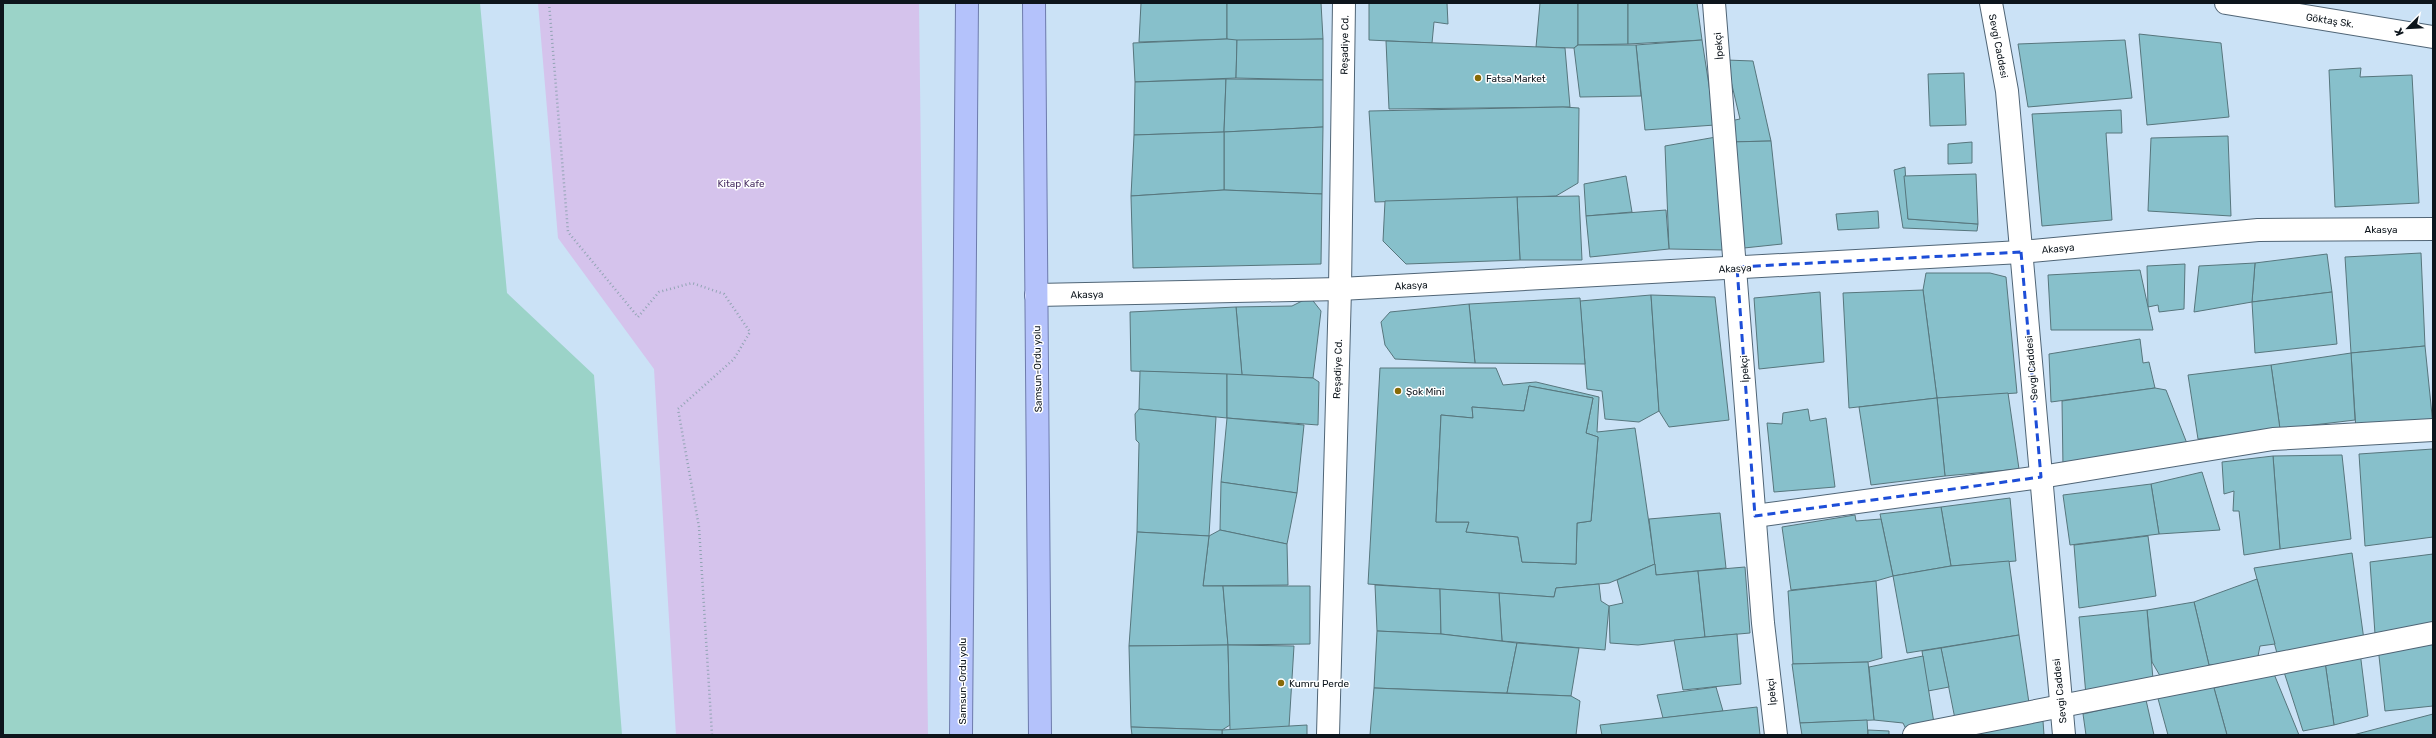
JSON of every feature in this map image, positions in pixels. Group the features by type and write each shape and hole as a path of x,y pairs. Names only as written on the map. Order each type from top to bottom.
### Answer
{"highway":[{"name":"Samsun-Ordu yolu","path":"961,735 967,3"},
{"name":"Samsun-Ordu yolu","path":"1034,3 1040,735"}],"street":[{"name":"Reşadiye Cd.","path":"1328,735 1340,289 1344,3"},
{"name":"İpekçi","path":"1714,3 1737,267 1763,623 1776,735"},
{"name":"Sevgi Caddesi","path":"1991,3 2007,91 2060,707 2064,735"},
{"name":"Göktaş Sk.","path":"2226,3 2433,37"},
{"name":"Akasya","path":"1036,295 1340,289 2021,252 2258,230 2433,229"},
{"path":"1755,516 2041,477 2273,440 2433,430"},
{"path":"1914,735 2433,633"}],"path":[{"path":"549,3 568,232 638,317 659,292 692,284 724,294 750,332 734,359 678,409 699,528 712,735"}],"highlighted area":[{"path":"2021,252 2041,477 1755,516 1737,267"}],"green space":[{"name":"Kitap Kafe","path":"538,3 919,3 928,735 676,735 654,369 558,238"}],"shaded area":[{"path":"3,3 480,3 507,293 594,375 622,735 3,735"}],"building":[{"path":"1141,3 1227,3 1227,39 1139,42"},
{"path":"1227,3 1321,3 1323,39 1234,41 1227,39"},
{"path":"1369,3 1447,3 1448,24 1434,22 1432,43 1369,40"},
{"path":"1540,3 1578,3 1578,45 1574,48 1536,47"},
{"path":"1578,3 1628,3 1628,44 1578,45"},
{"path":"1628,3 1697,3 1702,40 1628,44"},
{"path":"2139,34 2221,43 2229,117 2147,125"},
{"path":"1227,39 1237,40 1236,78 1135,82 1133,43"},
{"path":"1323,39 1323,80 1236,78 1237,40"},
{"path":"1702,40 1715,125 1645,130 1636,45"},
{"path":"2125,40 2132,98 2028,107 2018,44"},
{"name":"Fatsa Market","path":"1386,41 1565,48 1570,107 1389,109"},
{"path":"1578,45 1636,45 1641,96 1580,97 1574,48"},
{"path":"1726,60 1753,61 1771,141 1729,142 1730,121 1740,119"},
{"path":"2361,68 2360,77 2412,75 2419,203 2335,207 2329,70"},
{"path":"1964,73 1966,125 1930,126 1928,74"},
{"path":"1226,79 1224,132 1134,135 1135,82"},
{"path":"1226,79 1323,80 1323,127 1224,132"},
{"path":"1563,107 1579,108 1578,183 1556,196 1375,202 1369,111"},
{"path":"2121,110 2122,133 2106,133 2112,220 2042,226 2032,114"},
{"path":"1323,127 1322,194 1224,190 1224,132"},
{"path":"1224,132 1224,190 1131,196 1134,135"},
{"path":"2228,136 2231,216 2148,211 2151,138"},
{"path":"1716,137 1725,250 1669,249 1665,146"},
{"path":"1771,141 1782,244 1744,248 1729,142"},
{"path":"1972,142 1972,163 1948,164 1948,144"},
{"path":"1905,167 1908,219 1978,224 1977,231 1903,228 1894,170"},
{"path":"1976,174 1978,224 1908,219 1904,176"},
{"path":"1626,176 1632,212 1586,216 1584,184"},
{"path":"1224,190 1322,194 1321,264 1133,268 1131,196"},
{"path":"1579,196 1582,260 1520,260 1517,197"},
{"path":"1517,197 1520,260 1406,264 1383,241 1385,201"},
{"path":"1666,210 1669,249 1590,257 1586,216"},
{"path":"1878,211 1879,228 1838,230 1836,214"},
{"path":"2421,253 2425,346 2351,353 2345,257"},
{"path":"2327,254 2332,292 2252,302 2255,263"},
{"path":"2255,263 2252,302 2194,312 2199,266"},
{"path":"2185,264 2184,309 2159,312 2158,305 2148,307 2147,266"},
{"path":"2140,270 2153,330 2051,330 2048,275"},
{"path":"1926,273 1990,273 2006,277 2017,393 1937,398 1923,290"},
{"path":"1923,290 1937,398 1849,408 1843,293"},
{"path":"1820,292 1824,362 1759,369 1754,298"},
{"path":"2332,292 2337,344 2255,353 2252,302"},
{"path":"1651,295 1659,411 1639,422 1605,419 1602,391 1587,389 1580,301"},
{"path":"1651,295 1715,297 1729,420 1669,427 1659,411"},
{"path":"1310,297 1321,311 1313,378 1242,375 1236,307 1292,306"},
{"path":"1580,298 1585,364 1475,363 1469,304"},
{"path":"1469,304 1475,363 1395,359 1385,345 1381,322 1390,312"},
{"path":"1236,307 1242,375 1131,371 1130,312"},
{"path":"2140,339 2143,363 2149,362 2155,388 2051,402 2049,354"},
{"path":"2425,346 2433,425 2356,430 2351,353"},
{"path":"2351,353 2355,420 2280,429 2271,365"},
{"path":"2271,365 2280,429 2198,439 2188,375"},
{"path":"1380,368 1496,368 1503,385 1536,382 1599,397 1597,432 1635,428 1655,564 1609,583 1556,588 1554,597 1368,584","holes":["1529,386 1593,398 1586,433 1598,437 1591,521 1577,523 1576,564 1522,562 1518,537 1466,532 1469,522 1436,522 1441,415 1473,418 1472,407 1524,411"]},
{"path":"1140,371 1227,374 1227,418 1139,409"},
{"path":"1227,374 1313,378 1319,382 1318,425 1227,418"},
{"path":"1529,386 1593,398 1586,433 1598,437 1591,521 1577,523 1576,564 1522,562 1518,537 1466,532 1469,522 1436,522 1441,415 1473,418 1472,407 1524,411"},
{"path":"2155,388 2166,390 2188,446 2063,467 2062,401"},
{"path":"2008,393 2019,469 1945,476 1937,398"},
{"path":"1937,398 1945,476 1871,485 1859,407"},
{"path":"1139,409 1216,417 1209,536 1137,532 1139,443 1136,440 1135,414"},
{"path":"1808,409 1810,421 1826,418 1835,487 1774,492 1767,423 1782,424 1783,413"},
{"path":"1227,418 1304,425 1297,493 1221,482"},
{"path":"2433,449 2433,537 2365,546 2359,454"},
{"path":"2342,455 2351,539 2280,549 2273,456"},
{"path":"2273,456 2280,549 2244,555 2239,511 2233,511 2234,491 2224,494 2222,462"},
{"path":"2202,472 2220,530 2159,534 2151,484"},
{"path":"1221,482 1297,493 1287,544 1220,530"},
{"path":"2151,484 2159,534 2070,545 2063,495"},
{"path":"2010,498 2016,561 1951,566 1941,507"},
{"path":"1941,507 1951,566 1893,576 1880,514"},
{"path":"1720,513 1726,568 1656,575 1649,519"},
{"path":"1855,515 1856,521 1881,519 1893,576 1876,581 1791,590 1782,527"},
{"path":"1220,530 1287,544 1288,585 1203,586 1209,536"},
{"path":"1137,532 1209,536 1203,586 1223,586 1228,645 1129,646"},
{"path":"2148,536 2156,596 2079,608 2074,545"},
{"path":"2352,553 2364,640 2278,657 2254,568"},
{"path":"2433,554 2433,624 2375,634 2370,562"},
{"path":"2009,561 2019,635 1907,653 1893,576 1951,566"},
{"path":"1655,564 1656,575 1698,571 1705,637 1638,645 1610,643 1609,606 1623,603 1617,580"},
{"path":"1745,567 1750,633 1705,637 1698,571"},
{"path":"2257,579 2275,644 2260,646 2257,661 2209,665 2194,602"},
{"path":"1876,581 1882,658 1868,662 1793,664 1788,591"},
{"path":"1599,584 1601,601 1609,606 1605,650 1502,641 1499,593 1554,597 1556,588"},
{"path":"1375,585 1440,589 1441,634 1377,631"},
{"path":"1223,586 1310,586 1310,644 1228,645"},
{"path":"1440,589 1499,593 1502,641 1441,634"},
{"path":"2194,602 2209,665 2196,674 2163,681 2152,662 2147,610"},
{"path":"2147,610 2153,679 2086,695 2079,617"},
{"path":"1377,631 1441,634 1517,643 1507,693 1374,688"},
{"path":"1737,634 1741,684 1683,690 1674,640"},
{"path":"2019,635 2029,703 1955,719 1941,648"},
{"path":"2433,637 2433,706 2385,711 2378,647"},
{"path":"1517,643 1579,648 1571,696 1507,693"},
{"path":"1228,645 1230,725 1222,730 1131,727 1129,646"},
{"path":"1228,645 1294,646 1289,727 1230,730"},
{"path":"1941,648 1949,687 1928,691 1922,651"},
{"path":"2360,652 2368,716 2334,725 2325,662"},
{"path":"1923,656 1934,723 1906,729 1903,723 1874,720 1869,667"},
{"path":"1868,662 1874,720 1800,723 1792,664"},
{"path":"2325,662 2334,725 2303,731 2284,672"},
{"path":"2274,674 2299,735 2227,735 2214,688"},
{"path":"2212,681 2227,735 2168,735 2157,695"},
{"path":"1716,687 1723,711 1663,718 1657,695"},
{"path":"1374,688 1571,696 1580,701 1576,735 1370,735"},
{"path":"2146,700 2154,735 2086,735 2083,714"},
{"path":"1757,707 1760,735 1602,735 1600,725"},
{"path":"2433,714 2433,735 2353,735"},
{"path":"1867,720 1868,735 1802,735 1800,723"},
{"path":"2043,721 2044,735 1966,735"},
{"path":"1307,725 1307,735 1222,735 1222,730"},
{"path":"1131,727 1222,730 1222,735 1132,735"},
{"path":"1868,730 1889,731 1889,735 1868,735"}],"place":[{"name":"Fatsa Market","path":"1478,78"},
{"name":"Şok Mini","path":"1398,391"},
{"name":"Kumru Perde","path":"1281,683"}]}
